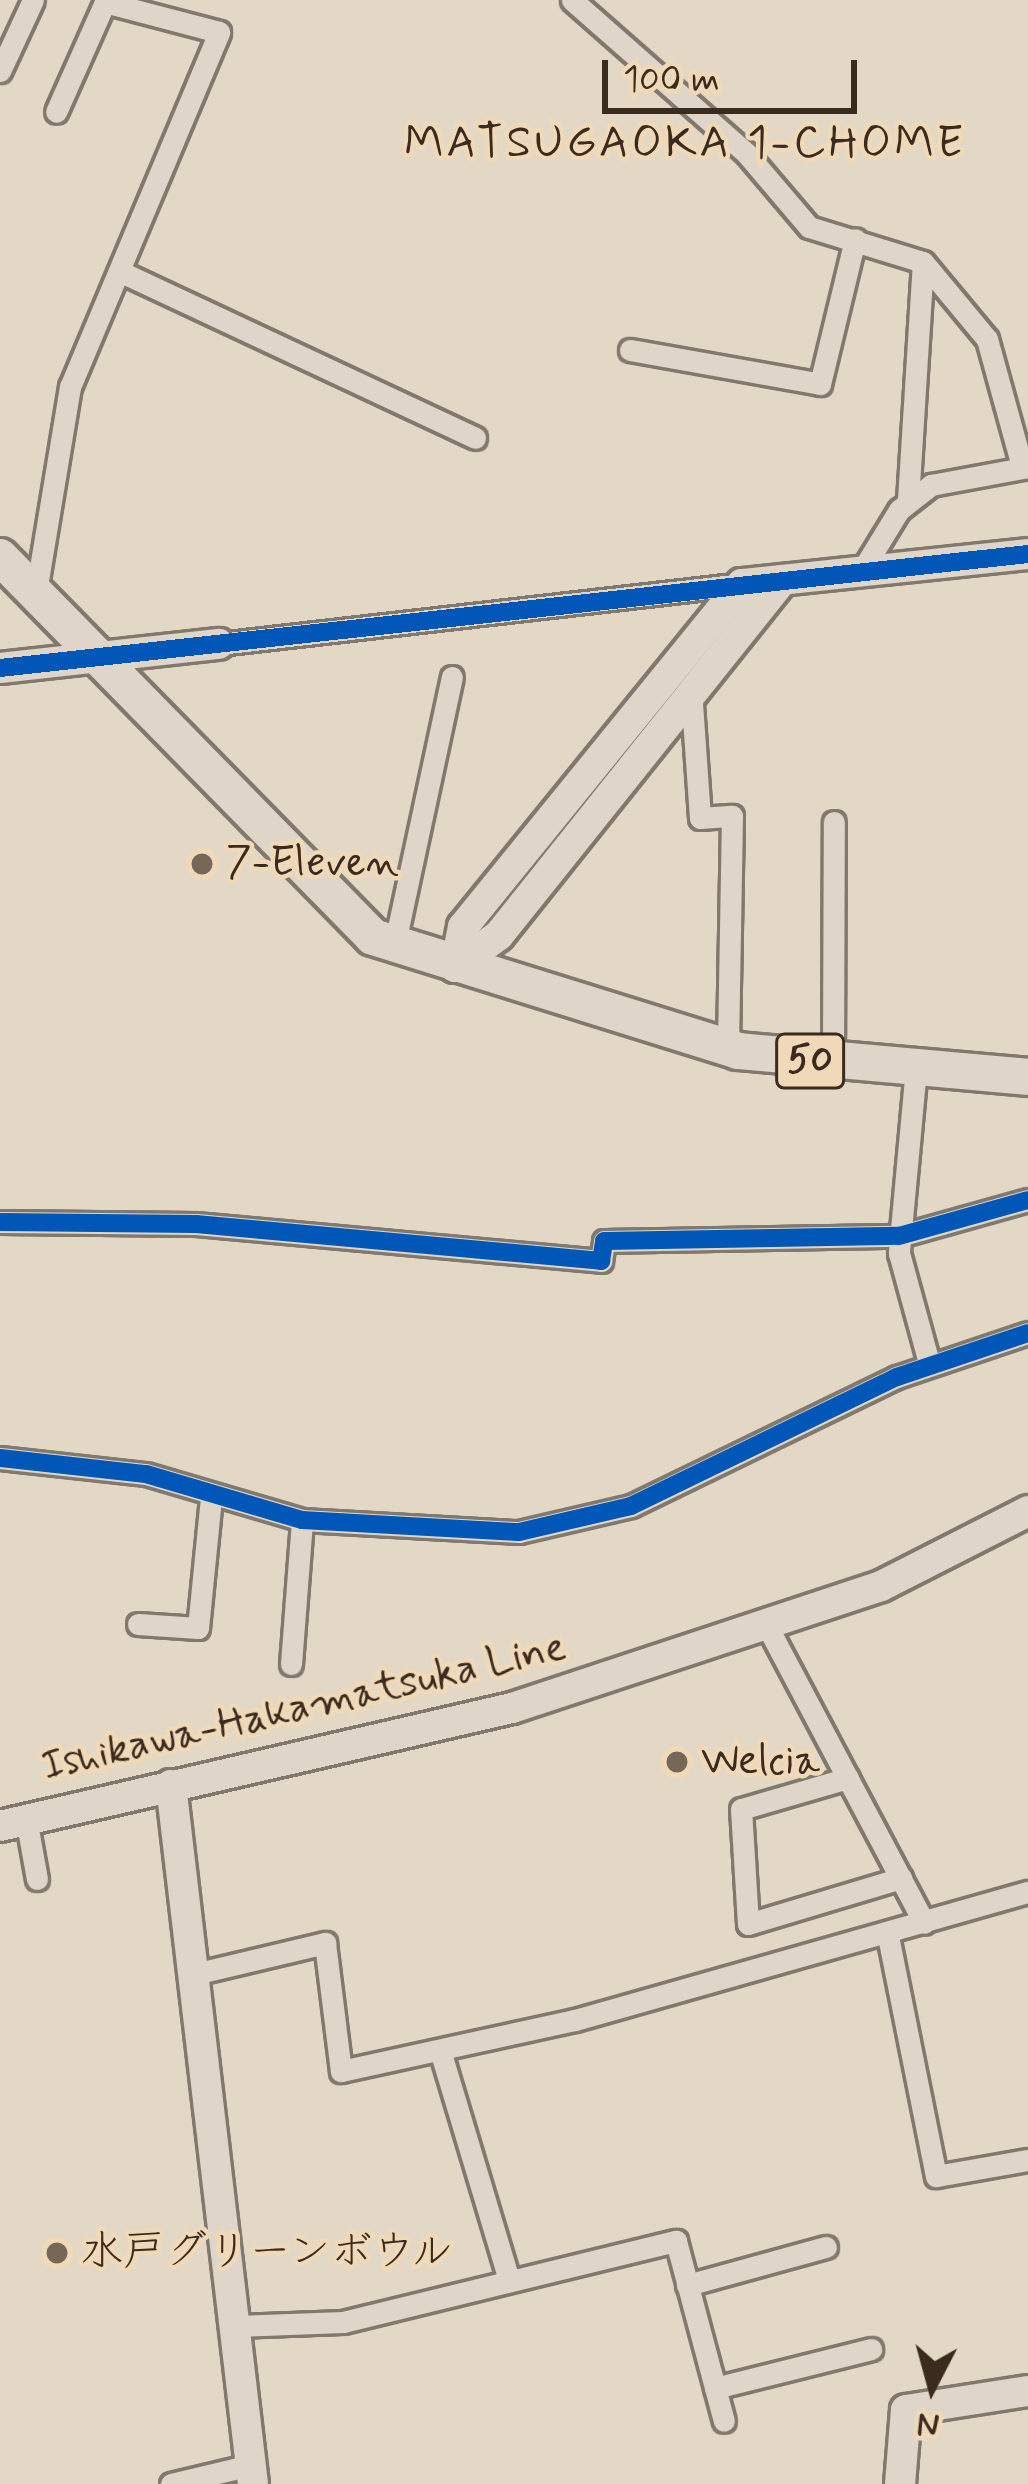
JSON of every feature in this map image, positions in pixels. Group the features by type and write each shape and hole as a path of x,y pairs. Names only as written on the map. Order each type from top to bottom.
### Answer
{"highway":[{"name":"50","path":"0,556 109,657 322,894 394,947 728,1048 833,1063 1028,1077"}],"street":[{"path":"0,71 33,0"},
{"path":"572,0 746,153 809,227 923,262 987,339 1025,466 908,500"},
{"path":"37,586 70,387 219,32 106,2 56,112"},
{"path":"630,350 820,384 855,239"},
{"path":"861,572 908,500 923,262"},
{"path":"122,272 475,437"},
{"path":"0,668 1028,554"},
{"path":"455,967 499,935 782,580"},
{"path":"455,967 463,927 742,584"},
{"path":"689,652 700,818 732,816 728,1048"},
{"path":"394,947 452,677"},
{"path":"833,1063 834,822"},
{"path":"916,1068 899,1236 929,1363"},
{"path":"0,1222 216,1225 601,1261 604,1240 899,1236 1028,1200"},
{"path":"0,1458 146,1474 211,1497 302,1520 462,1534 576,1522 662,1493 929,1363 1028,1333"},
{"path":"138,1624 198,1628 211,1497"},
{"name":"Ishikawa-Hakamatsuka Line","path":"13,1822 512,1708 917,1570 1028,1511"},
{"path":"291,1664 302,1520"},
{"path":"766,1624 924,1923"},
{"path":"848,1778 741,1809 748,1924 901,1878"},
{"path":"171,1785 252,2474 171,2484"},
{"path":"13,1822 37,1879"},
{"path":"194,1974 325,1943 341,2072 888,1936 1028,1892"},
{"path":"888,1936 935,2176 1028,2160"},
{"path":"440,2050 509,2280"},
{"path":"236,2326 343,2322 676,2241 724,2421"},
{"path":"687,2285 826,2247"},
{"path":"715,2388 871,2349"},
{"path":"900,2484 906,2410 1028,2391"}],"cycle path":[{"path":"0,668 1028,554"},
{"path":"0,1222 196,1224 601,1261 604,1241 899,1236 1028,1200"},
{"path":"0,1458 146,1474 302,1520 519,1532 631,1506 897,1377 1028,1333"}],"place":[{"name":"7-Eleven","path":"202,864"},
{"name":"Welcia","path":"677,1762"},
{"name":"水戸グリーンボウル","path":"57,2253"}],"district":[{"name":"MATSUGAOKA 1-CHOME","path":"685,144"}]}
